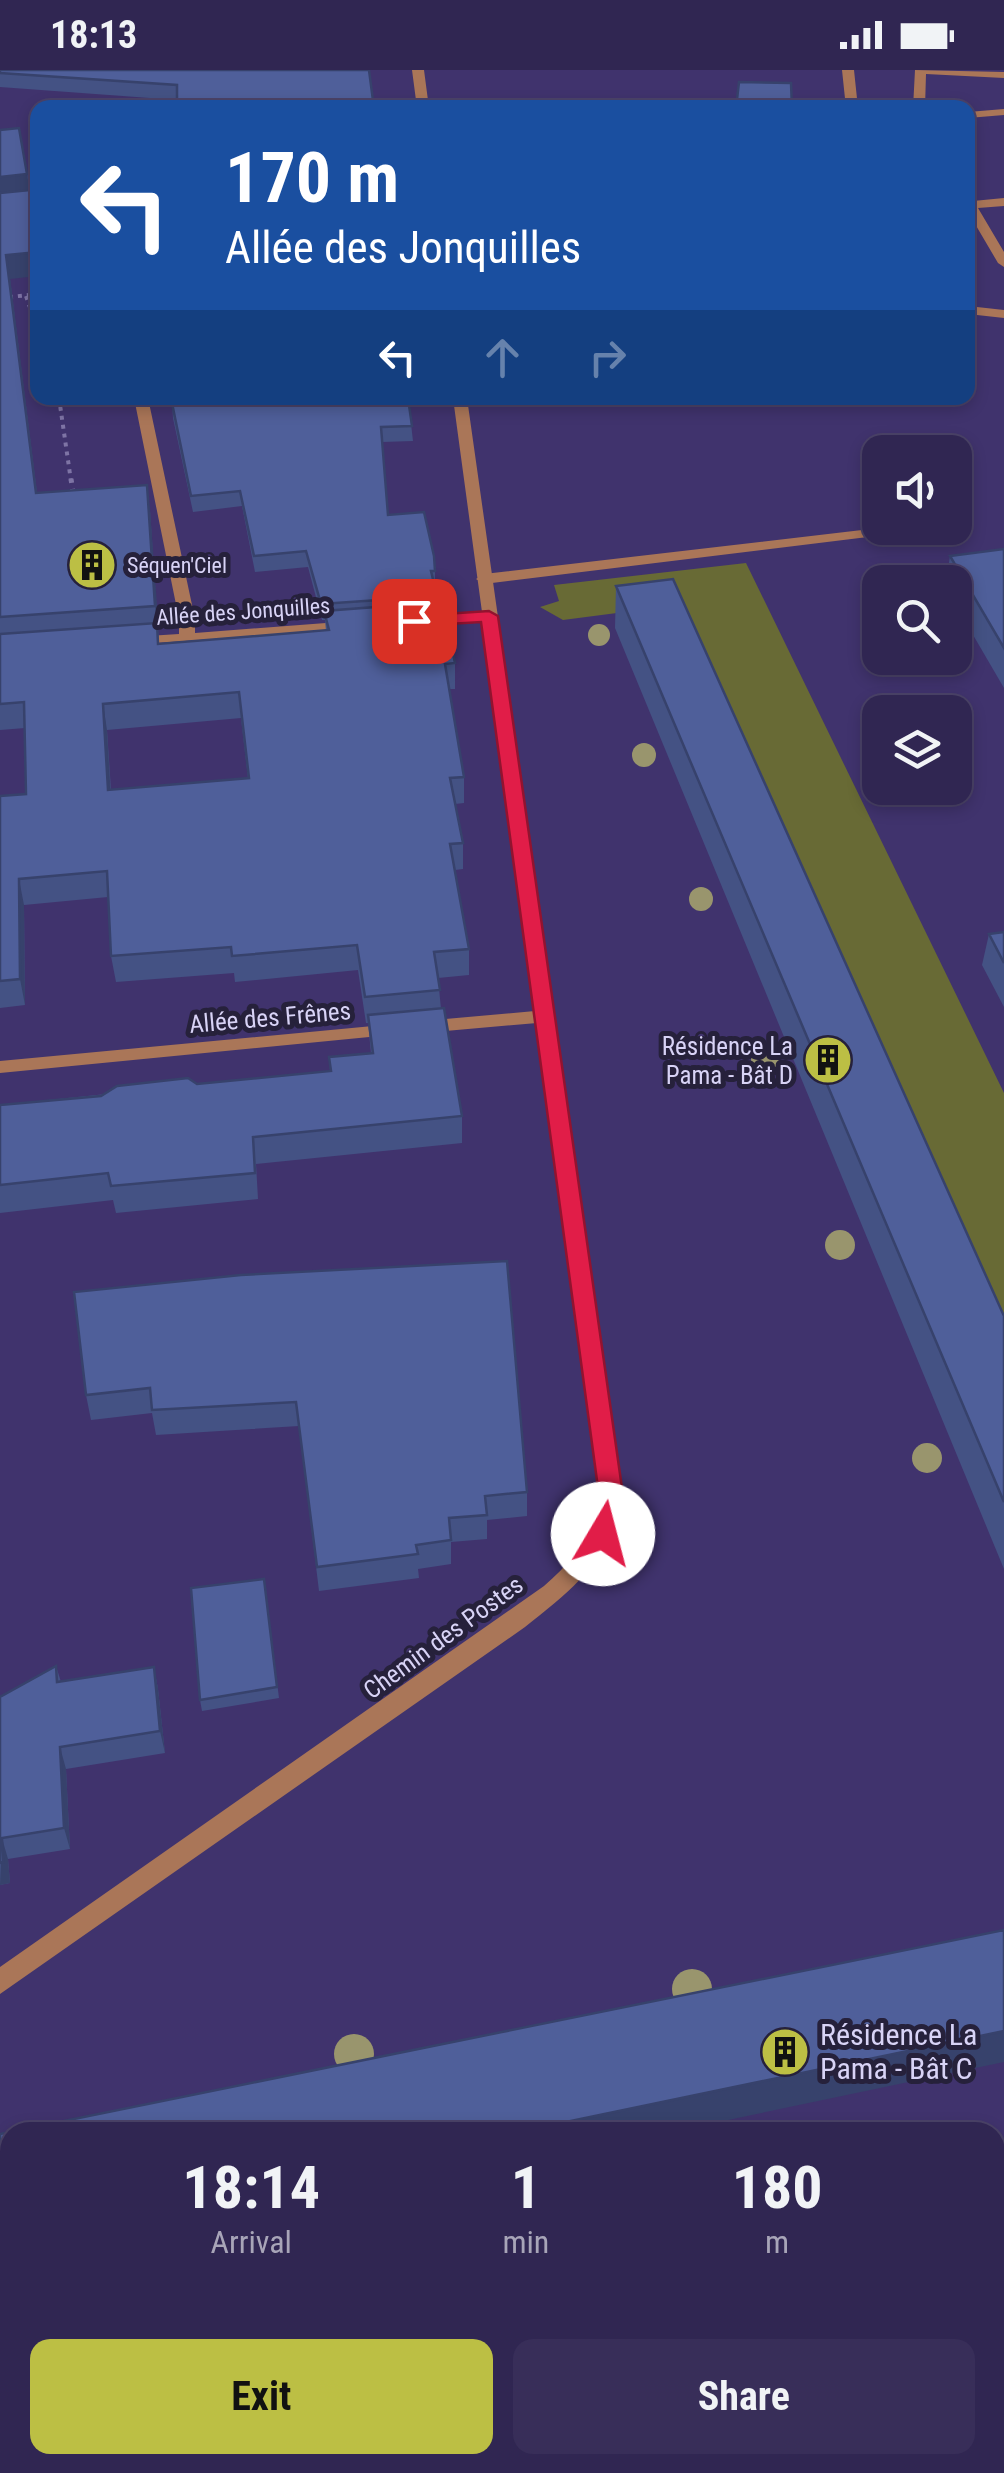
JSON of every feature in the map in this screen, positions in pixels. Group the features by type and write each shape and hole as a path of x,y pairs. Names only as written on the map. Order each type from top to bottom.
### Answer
{"street":[{"path":"418,70 422,100"},
{"path":"848,70 851,100"},
{"path":"919,100 921,70 1004,74"},
{"path":"975,114 1004,112"},
{"path":"975,204 1004,202"},
{"path":"0,208 30,206"},
{"path":"975,214 1004,263"},
{"path":"975,311 1004,314"},
{"path":"142,405 187,637"},
{"name":"Chemin des Postes","path":"0,1982 516,1620 592,1556 603,1534 610,1488 461,405"},
{"path":"484,579 862,534"},
{"path":"395,622 489,616"},
{"name":"Allée des Jonquilles","path":"112,643 376,624"},
{"name":"Allée des Frênes","path":"0,1067 546,1016"}],"path":[{"path":"0,298 30,295"},
{"path":"26,296 30,307"},
{"path":"60,405 70,492 88,490"}],"green space":[{"path":"746,563 1004,1093 1004,1382 640,610 563,620 540,607 559,601 554,585"}],"building":[{"path":"369,70 373,100 177,100 177,85 0,73"},
{"path":"739,82 791,83 792,100 737,100"},
{"path":"19,128 27,174 0,177 0,130"},
{"path":"30,190 30,253 6,255 36,493 147,485 155,606 0,617 0,193"},
{"path":"172,405 409,405 412,426 381,427 388,515 424,512 434,556 435,571 431,571 437,596 321,604 306,551 254,556 240,491 191,496"},
{"path":"1004,549 1004,648 972,593 972,565 955,565 950,556"},
{"name":"Résidence La Pama - Bât D","path":"673,579 1004,1316 1004,1502 616,586"},
{"path":"441,602 455,663 445,664 464,777 450,778 463,843 450,844 469,949 434,952 440,990 365,997 357,945 232,956 231,947 111,956 107,871 19,879 20,979 0,981 0,796 26,794 24,702 0,704 0,634 157,623 158,644 329,630 324,611","holes":["239,692 249,778 108,790 103,704"]},
{"path":"1004,932 1004,963 989,934"},
{"path":"444,1008 462,1116 253,1137 255,1173 111,1186 108,1173 0,1185 0,1105 101,1096 117,1086 188,1078 197,1084 331,1071 329,1057 373,1053 368,1015"},
{"path":"507,1261 527,1492 485,1496 487,1515 449,1518 451,1540 416,1545 418,1554 317,1567 296,1402 152,1410 150,1388 86,1395 74,1292 241,1275"},
{"path":"264,1579 277,1687 200,1700 191,1588"},
{"path":"56,1666 57,1682 154,1667 160,1731 60,1747 64,1828 2,1838 0,1863 0,1697"},
{"path":"1004,1930 1004,2031 566,2122 59,2122"}],"place":[{"name":"Séquen'Ciel","path":"92,565"},
{"name":"Résidence La Pama - Bât D","path":"828,1060"},
{"name":"Résidence La Pama - Bât C","path":"785,2052"}],"route":[{"path":"414,621 489,616 610,1488 603,1534"}]}
